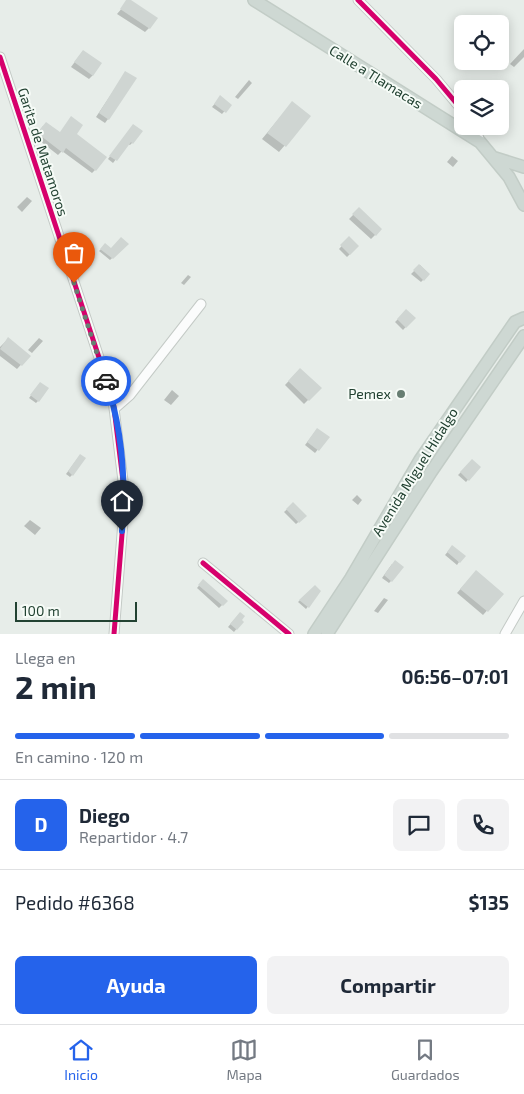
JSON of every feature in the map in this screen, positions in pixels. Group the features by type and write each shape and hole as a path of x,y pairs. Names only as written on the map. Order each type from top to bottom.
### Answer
{"main road":[{"name":"Calle a Tlamacas","path":"254,0 480,142 509,177 524,205"},
{"path":"495,158 524,167"},
{"name":"Avenida Miguel Hidalgo","path":"327,634 420,460 449,415 515,322 524,318"},
{"name":"Avenida Miguel Hidalgo","path":"314,634 356,580 524,336"}],"street":[{"path":"358,0 436,79 454,100"},
{"name":"Garita de Matamoros","path":"0,57 114,409 125,497 114,634"},
{"path":"478,135 480,142"},
{"path":"114,409 130,395 201,304"},
{"path":"204,563 288,634"},
{"path":"505,634 524,601"}],"building":[{"path":"126,0 131,0 158,18 150,29 120,9"},
{"path":"83,50 102,63 93,76 74,62"},
{"path":"125,71 137,78 109,120 99,113"},
{"path":"220,95 232,105 226,113 214,104"},
{"path":"292,101 311,116 286,147 267,133"},
{"path":"71,116 83,125 77,134 107,157 96,171 66,148 63,153 37,133 46,122 60,132"},
{"path":"133,124 143,131 133,144 131,142 117,161 109,156"},
{"path":"359,207 382,229 376,236 352,214"},
{"path":"349,236 359,246 350,255 340,245"},
{"path":"121,237 129,244 113,259 100,249 105,243 111,248"},
{"path":"419,264 430,274 424,281 413,270"},
{"path":"406,309 416,318 406,328 397,319"},
{"path":"8,337 31,356 22,366 0,349"},
{"path":"300,368 322,388 309,401 288,381"},
{"path":"40,382 49,388 39,402 30,395"},
{"path":"317,428 330,437 319,451 307,442"},
{"path":"80,454 86,458 73,476 68,471"},
{"path":"472,459 481,467 469,481 460,472"},
{"path":"293,502 307,516 299,523 286,509"},
{"path":"452,545 466,556 460,563 447,552"},
{"path":"395,560 404,567 392,582 384,575"},
{"path":"476,570 504,594 488,612 460,589"},
{"path":"203,579 228,601 223,606 198,585"},
{"path":"315,585 321,591 309,608 299,600"},
{"path":"240,612 245,616 242,620 244,622 237,630 230,624"}],"cycle path":[{"path":"358,0 436,79 454,100"},
{"path":"0,57 113,400 125,497 114,634"},
{"path":"203,563 289,634"}],"way so far":[{"path":"74,283 106,381"}],"place":[{"name":"Pemex","path":"401,394"}],"route":[{"path":"106,381 113,400 121,450 125,497 122,531"}]}
